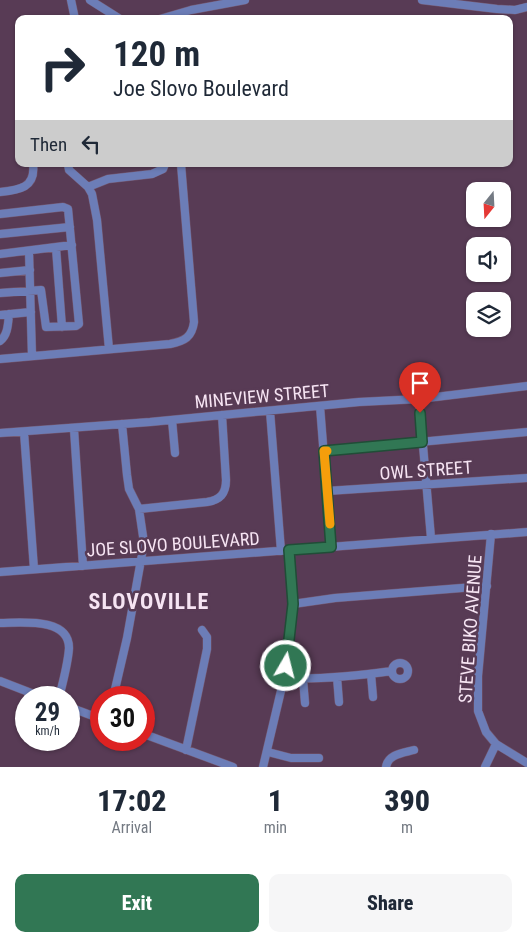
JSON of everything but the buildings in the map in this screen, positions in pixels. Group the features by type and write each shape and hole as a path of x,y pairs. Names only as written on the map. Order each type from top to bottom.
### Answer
{"street":[{"path":"71,0 74,15"},
{"path":"91,0 114,15"},
{"path":"174,15 245,0"},
{"path":"422,0 497,10 515,10 527,7"},
{"path":"0,192 18,190 28,184 33,176 34,167"},
{"path":"68,167 69,170 88,187 92,194 109,349"},
{"path":"88,187 108,179 152,174 163,167"},
{"path":"0,359 180,342 188,337 194,322 194,310 181,167"},
{"path":"0,214 68,209 79,324 76,326 46,327 41,290 0,293"},
{"path":"0,234 70,227"},
{"path":"0,254 72,245"},
{"path":"56,248 62,327"},
{"path":"29,251 32,356"},
{"path":"0,273 30,270"},
{"path":"0,315 32,312"},
{"path":"0,341 4,338 3,329 9,314"},
{"name":"MINEVIEW STREET","path":"0,434 419,399 527,386"},
{"path":"419,399 431,538"},
{"path":"320,406 331,547"},
{"path":"264,767 284,678 293,604 285,550 270,411"},
{"path":"139,509 216,501 222,496 226,480 222,415"},
{"path":"172,420 175,454"},
{"path":"115,686 144,543 139,509 129,489 122,424"},
{"path":"74,429 83,566"},
{"path":"24,432 34,569"},
{"path":"324,451 527,432"},
{"name":"OWL STREET","path":"327,491 527,478"},
{"name":"JOE SLOVO BOULEVARD","path":"0,572 527,532"},
{"name":"STEVE BIKO AVENUE","path":"491,534 481,636 478,695 481,720 486,732 496,744 527,763"},
{"path":"293,604 335,598 487,586"},
{"path":"0,623 52,626 62,631 67,638 68,657 62,686"},
{"path":"186,750 207,649 207,637 202,630"},
{"path":"284,678 337,677 392,671"},
{"path":"371,674 373,697"},
{"path":"337,677 339,702"},
{"path":"303,679 305,702"},
{"path":"0,681 15,687"},
{"path":"155,738 233,767"},
{"path":"485,767 496,744"},
{"path":"386,767 392,757 414,750"},
{"path":"268,752 291,758 319,758"}],"slow traffic":[{"path":"327,451 324,451 330,524"}],"district":[{"name":"SLOVOVILLE","path":"149,601"}],"route":[{"path":"286,666 293,604 289,550 331,547 324,451 422,442 420,413"}]}
